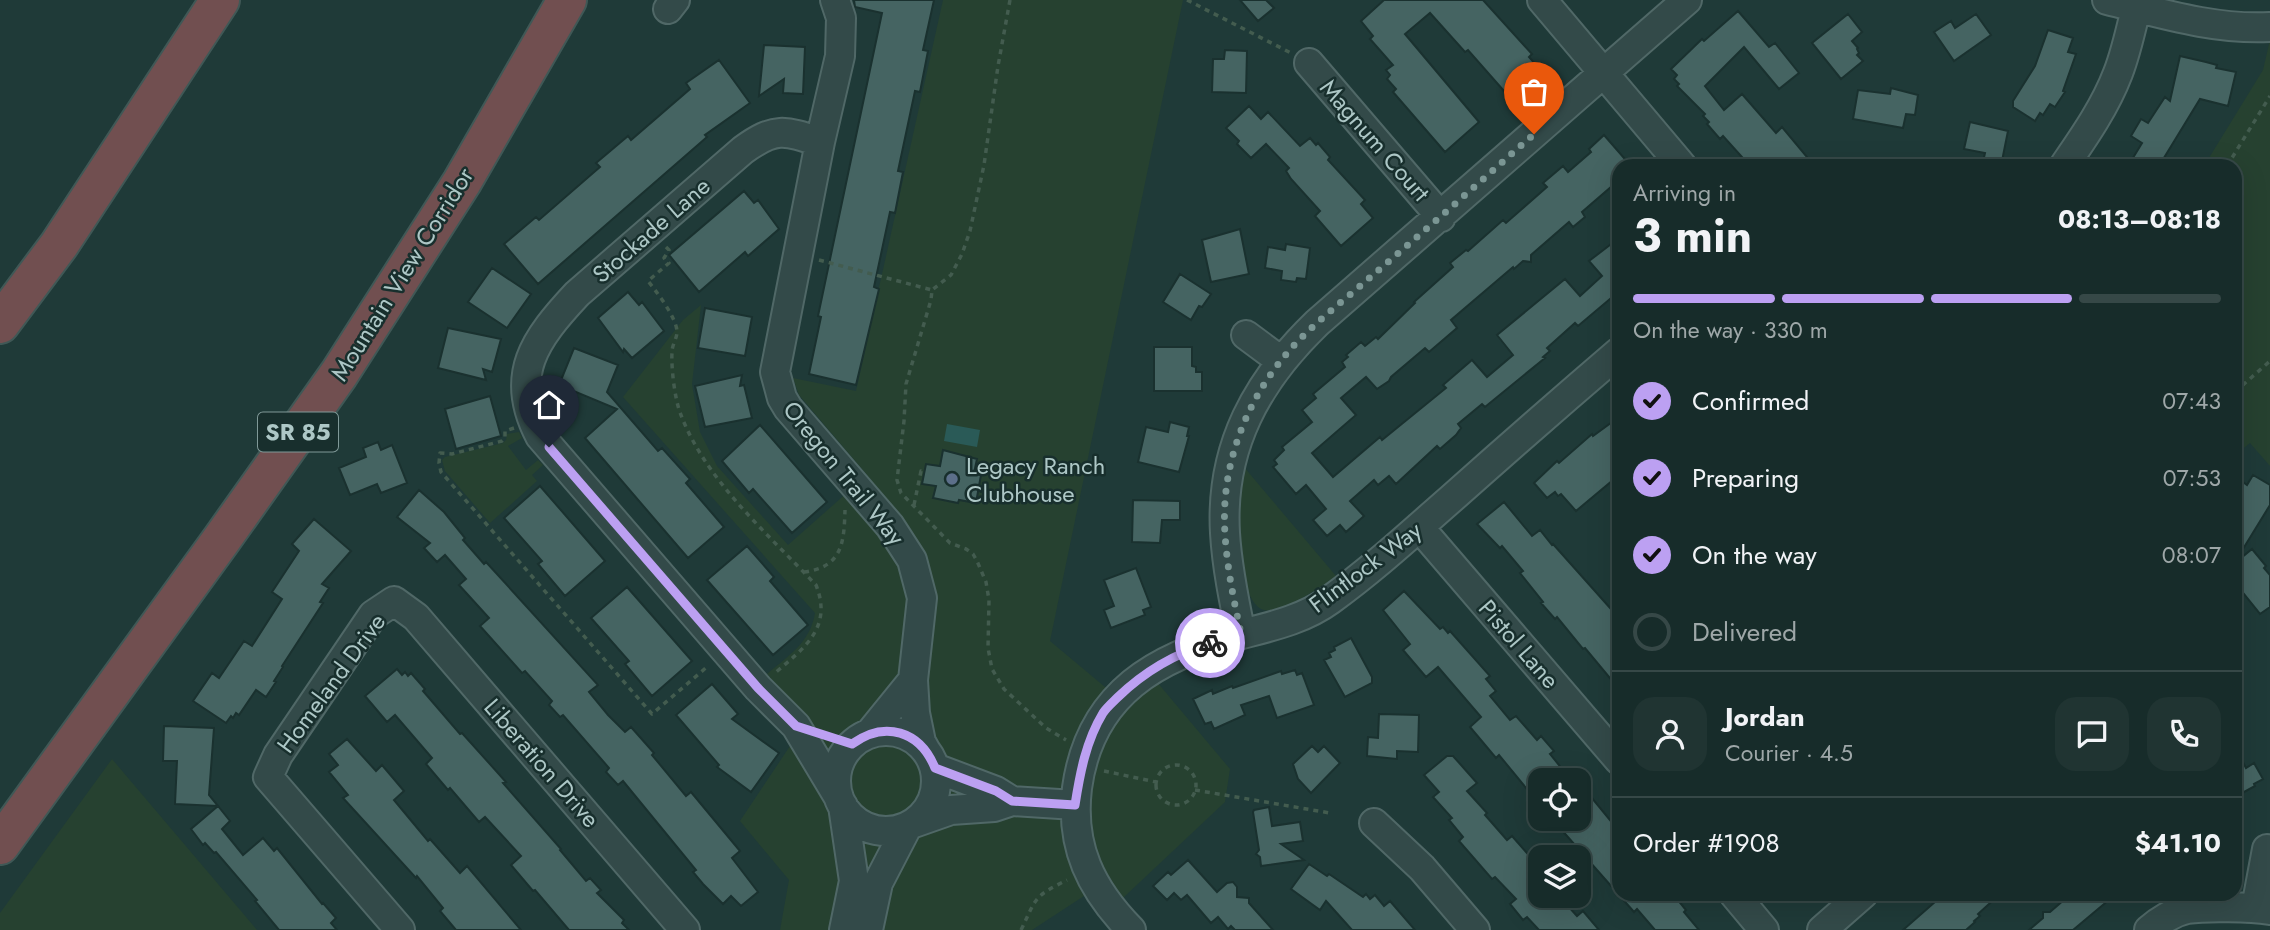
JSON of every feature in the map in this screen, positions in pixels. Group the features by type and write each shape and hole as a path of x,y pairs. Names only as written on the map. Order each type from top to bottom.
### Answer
{"highway":[{"path":"0,324 59,245 220,0"},
{"name":"Mountain View Corridor","path":"0,845 215,550 339,374 462,182 567,0"}],"street":[{"name":"Oregon Trail Way","path":"835,0 841,18 840,56 776,359 777,385 788,408 890,526 912,560 922,598 913,680 915,713 921,742 930,759"},
{"path":"1542,0 1676,159"},
{"path":"1241,634 1224,512 1228,478 1236,447 1258,393 1281,361 1317,323 1687,0"},
{"path":"2106,0 2137,4 2204,24 2270,27"},
{"path":"2069,159 2110,92 2137,4"},
{"name":"Magnum Court","path":"1309,64 1441,217"},
{"name":"Stockade Lane","path":"796,726 758,688 540,436 528,410 524,385 526,369 534,350 558,315 577,294 743,150 759,138 775,132 796,134 820,142"},
{"path":"1246,335 1281,361"},
{"name":"Flintlock Way","path":"1131,930 1109,908 1095,886 1083,857 1075,819 1075,805 1086,750 1104,711 1135,681 1186,650 1284,624 1328,602 1419,527 1612,358"},
{"name":"Pistol Lane","path":"1419,527 1612,753"},
{"name":"Homeland Drive","path":"394,601 373,615 278,755 268,776 400,930"},
{"name":"Liberation Drive","path":"394,601 416,617 685,930"},
{"path":"844,930 854,881 836,782 838,768 843,755 913,680"},
{"path":"796,726 861,738 885,731 901,733 915,740 930,759 936,784 933,799 926,813 911,825 878,883 869,930"},
{"path":"796,726 852,818 871,829 893,831 951,810 994,807 1012,801 1075,805"},
{"path":"930,759 1012,801"},
{"path":"1374,823 1422,868 1475,930"},
{"path":"2149,930 2160,921 2186,909 2263,909 2267,849"},
{"path":"1740,901 1764,930"},
{"path":"1822,930 1855,901"}],"path":[{"path":"1010,0 984,165 970,230 951,275 932,290 905,384 904,422 897,480 901,493 950,543 966,549 977,561 986,582 989,600 988,648 992,669 1004,689 1046,728 1066,740"},
{"path":"1187,0 1309,64"},
{"path":"2231,159 2270,96"},
{"path":"664,245 668,250 664,258 669,263 648,281 660,296 677,331 672,353 675,394 681,418 718,479 816,585 820,595 820,618 809,643 768,679"},
{"path":"812,258 932,290"},
{"path":"2242,386 2270,361"},
{"path":"519,426 505,431 502,441 452,454 440,453 441,472 652,714 715,660"},
{"path":"914,505 921,471 925,472"},
{"path":"804,572 825,568 838,554 844,534 846,497"},
{"path":"1182,766 1188,769 1195,779 1195,790 1188,801 1171,805 1161,798 1156,782 1166,768 1182,766"},
{"path":"1104,771 1156,782"},
{"path":"1195,790 1329,813"},
{"path":"1021,930 1037,898 1068,879"}],"green space":[{"path":"943,0 1183,0 1050,641 1105,687 1157,682 1230,769 1225,802 1123,898 1110,879 1032,930 780,930 789,880 740,821 808,719 767,674 803,640 815,613 623,397 683,320 701,305 692,384 700,432 717,466 788,545 867,475 799,395 793,378 856,391"},
{"path":"2270,40 2270,466 2250,443 2242,449 2242,159 2208,159 2263,70"},
{"path":"519,432 522,438 508,446 526,470 538,460 543,465 532,475 537,481 490,523 445,471 442,460 503,443 507,434"},
{"path":"1244,467 1336,576 1301,599 1271,610 1264,610 1249,594 1241,563 1238,504"},
{"path":"112,759 257,930 0,930 0,913"}],"water":[{"path":"947,424 980,430 977,447 944,441"}],"building":[{"path":"854,0 934,0 923,50 928,51 920,92 915,91 898,171 903,172 895,213 890,212 874,287 879,289 856,385 809,374 821,317 818,316 882,13 855,7"},
{"path":"1240,0 1266,0 1274,8 1258,21"},
{"path":"1384,0 1483,0 1532,54 1529,57 1538,67 1534,70 1538,75 1511,99 1468,50 1465,52 1430,13 1405,34 1479,122 1445,152 1393,92 1396,89 1387,79 1390,75 1386,70 1393,65 1370,39 1373,36 1361,21"},
{"path":"1738,11 1769,47 1775,43 1799,73 1779,89 1744,47 1705,86 1724,110 1742,94 1776,133 1782,127 1807,157 1744,159 1723,136 1720,139 1707,124 1709,122 1703,116 1705,114 1677,86 1679,84 1674,79 1677,75 1671,69 1702,39 1704,41"},
{"path":"1848,14 1862,32 1852,41 1858,48 1857,55 1863,61 1841,79 1812,43"},
{"path":"1976,14 1991,35 1954,61 1934,32 1951,21 1955,28"},
{"path":"2048,30 2073,38 2068,52 2076,54 2063,91 2065,92 2055,107 2050,104 2035,121 2013,107 2013,101 2035,66"},
{"path":"764,45 805,47 803,94 783,93 784,79 759,96"},
{"path":"1225,50 1247,51 1246,93 1212,92 1213,59 1224,59"},
{"path":"2180,56 2236,72 2228,106 2200,99 2163,159 2132,159 2142,143 2131,136 2141,119 2148,123 2165,97 2170,101"},
{"path":"719,60 750,103 705,135 707,137 538,284 504,244 536,217 539,220 600,167 596,163 628,136 631,140 690,89 686,83"},
{"path":"1891,88 1918,95 1915,115 1906,114 1903,128 1853,119 1858,90 1890,94"},
{"path":"1249,106 1261,119 1268,112 1300,146 1310,138 1316,145 1318,143 1330,157 1328,160 1365,200 1361,204 1373,218 1341,246 1315,216 1320,211 1291,179 1286,171 1289,168 1266,144 1251,158 1226,128"},
{"path":"1970,122 2008,131 2002,159 1984,159 1985,153 1964,149"},
{"path":"1604,135 1625,159 1612,159 1612,186 1582,212 1585,217 1573,227 1569,222 1531,255 1531,262 1523,261 1514,269 1513,267 1451,320 1457,328 1429,352 1425,348 1377,389 1366,377 1341,398 1356,415 1312,453 1333,477 1380,437 1382,440 1446,388 1443,385 1472,360 1487,377 1513,355 1497,335 1565,279 1580,296 1602,276 1589,261 1612,243 1612,297 1578,326 1575,323 1547,348 1550,351 1543,357 1545,358 1485,407 1482,404 1458,424 1461,428 1456,435 1440,449 1437,446 1396,484 1389,476 1378,485 1374,480 1350,501 1364,516 1346,532 1340,525 1327,536 1313,520 1326,509 1306,485 1296,494 1273,467 1277,464 1274,460 1284,450 1282,447 1312,422 1302,410 1316,398 1313,394 1345,367 1342,362 1348,357 1346,355 1361,342 1365,346 1376,337 1378,339 1453,267 1450,263 1503,220 1506,223 1547,187 1543,183 1563,166 1568,172 1591,152 1589,149"},
{"path":"744,191 754,203 758,200 779,229 748,256 745,252 699,292 669,255"},
{"path":"1240,229 1249,274 1211,282 1202,240"},
{"path":"1286,244 1310,248 1306,279 1297,278 1296,282 1281,280 1282,271 1265,268 1268,247 1285,250"},
{"path":"492,268 531,294 507,328 468,302"},
{"path":"1180,274 1211,294 1202,307 1199,306 1191,320 1163,302"},
{"path":"628,292 639,305 642,302 664,331 632,358 624,349 623,352 598,318"},
{"path":"705,308 752,317 745,356 698,348"},
{"path":"448,328 501,339 492,372 483,369 486,380 438,368"},
{"path":"1154,347 1192,347 1192,366 1196,367 1196,372 1202,372 1202,391 1154,391"},
{"path":"574,348 618,365 607,392 658,451 662,448 690,479 686,483 724,527 688,558 585,438 617,409 559,385"},
{"path":"742,375 740,386 744,385 752,418 705,427 695,386"},
{"path":"490,396 501,436 456,449 445,409"},
{"path":"1170,422 1189,427 1179,472 1138,462 1146,427 1168,432"},
{"path":"1612,422 1612,481 1576,511 1561,494 1558,496 1555,492 1547,498 1534,483 1557,461 1559,463 1592,434 1593,436"},
{"path":"760,425 827,502 792,533 753,489 749,493 722,461"},
{"path":"378,442 381,450 392,445 407,483 381,493 377,484 350,495 339,468 366,457 363,448"},
{"name":"Legacy Ranch Clubhouse","path":"943,450 977,459 974,473 981,475 976,503 933,498 936,486 922,484 926,464 940,466"},
{"path":"2253,475 2270,485 2270,505 2242,551 2242,484 2247,485"},
{"path":"540,486 605,561 565,596 538,564 542,561 504,518"},
{"path":"419,490 444,512 484,564 486,562 598,685 589,692 608,715 625,732 631,727 686,796 691,792 740,851 732,858 758,892 741,906 731,896 723,904 703,884 693,872 696,870 623,781 618,785 606,772 609,768 563,715 560,717 549,705 552,701 525,671 522,673 480,626 489,618 459,585 466,579 445,555 437,562 424,548 430,543 397,517"},
{"path":"1133,500 1180,501 1180,520 1162,520 1160,543 1132,542"},
{"path":"1504,502 1532,536 1540,530 1612,610 1612,681 1557,617 1555,619 1541,603 1543,602 1520,573 1523,571 1502,546 1500,548 1477,524"},
{"path":"314,519 351,551 322,584 329,588 320,602 323,603 282,666 266,697 256,690 239,715 236,713 233,718 231,716 226,723 193,701 212,673 219,678 244,641 252,646 282,599 272,592 299,551 292,544"},
{"path":"747,546 774,577 770,581 808,625 773,655 707,580"},
{"path":"2252,549 2270,575 2270,607 2260,614 2242,592 2242,557"},
{"path":"1136,568 1151,607 1143,610 1145,615 1111,628 1104,610 1114,606 1104,580"},
{"path":"627,587 692,661 652,696 625,664 629,661 591,618"},
{"path":"1404,591 1440,629 1443,627 1448,633 1450,631 1490,676 1486,679 1496,691 1490,696 1510,720 1516,716 1537,740 1541,736 1554,751 1550,754 1561,768 1528,768 1528,790 1499,755 1496,758 1470,727 1481,717 1438,667 1426,677 1403,650 1410,644 1383,610"},
{"path":"1351,638 1372,677 1372,683 1345,697 1324,660 1331,657 1329,653 1335,650 1334,647"},
{"path":"397,669 402,675 405,672 408,676 411,673 460,734 462,733 506,782 503,783 586,881 590,878 601,890 597,893 624,920 622,923 629,930 569,930 535,890 533,891 511,865 521,856 485,817 479,822 450,788 448,790 426,764 432,758 395,715 387,722 365,696"},
{"path":"1295,670 1297,675 1302,673 1314,705 1277,718 1269,696 1241,705 1245,715 1214,729 1211,722 1205,724 1193,699 1212,690 1213,694 1281,671 1282,674"},
{"path":"712,684 738,714 732,719 779,753 751,792 717,767 719,765 676,715"},
{"path":"1379,714 1419,715 1418,752 1397,751 1397,759 1367,756 1368,737 1378,738"},
{"path":"164,726 214,728 209,795 218,806 175,804 177,761 163,761"},
{"path":"347,739 376,771 382,765 404,791 394,800 428,841 430,839 460,873 467,866 521,930 456,930 440,911 443,908 417,876 416,878 343,798 348,795 329,772 338,765 329,754"},
{"path":"1312,746 1318,752 1324,746 1340,763 1311,793 1298,779 1293,764"},
{"path":"1447,756 1453,756 1477,783 1467,791 1487,813 1485,815 1507,840 1512,836 1528,854 1528,908 1570,908 1577,916 1583,911 1599,930 1539,930 1527,917 1523,920 1510,904 1516,899 1495,877 1492,879 1459,841 1463,837 1449,820 1452,818 1433,797 1439,792 1424,775"},
{"path":"2242,760 2246,768 2254,763 2263,779 2254,784 2255,786 2242,793"},
{"path":"1591,797 1612,822 1612,887 1591,863 1591,845 1575,845 1563,831 1591,831"},
{"path":"218,806 230,821 222,829 243,855 263,838 274,851 277,848 336,918 331,923 337,930 279,930 216,852 205,843 203,845 191,829"},
{"path":"1269,807 1272,826 1300,822 1303,841 1281,844 1304,860 1261,866 1260,857 1256,854 1259,850 1253,812"},
{"path":"1188,860 1217,892 1227,883 1233,882 1237,887 1237,897 1249,898 1249,903 1273,930 1235,930 1231,926 1228,929 1218,917 1211,923 1187,895 1181,900 1174,893 1167,900 1153,886 1168,872 1171,875"},
{"path":"1309,864 1363,897 1366,894 1370,899 1375,895 1384,906 1390,901 1415,930 1352,930 1326,901 1320,910 1291,889"},
{"path":"1624,901 1679,901 1699,930 1655,930 1637,909 1634,912"},
{"path":"1936,901 1992,901 1966,930 1903,930"},
{"path":"2063,901 2108,901 2073,930 2029,930 2043,918 2043,912 2050,912"}],"way so far":[{"path":"1210,643 1241,634 1227,554 1224,512 1230,467 1242,428 1268,377 1317,323 1534,134"}],"place":[{"name":"Legacy Ranch Clubhouse","path":"952,479"}],"route":[{"path":"549,447 758,688 796,726 852,744 870,733 901,733 915,740 926,751 935,768 996,791 1012,801 1075,805 1086,750 1104,711 1135,681 1159,664 1186,650 1210,643"}]}
